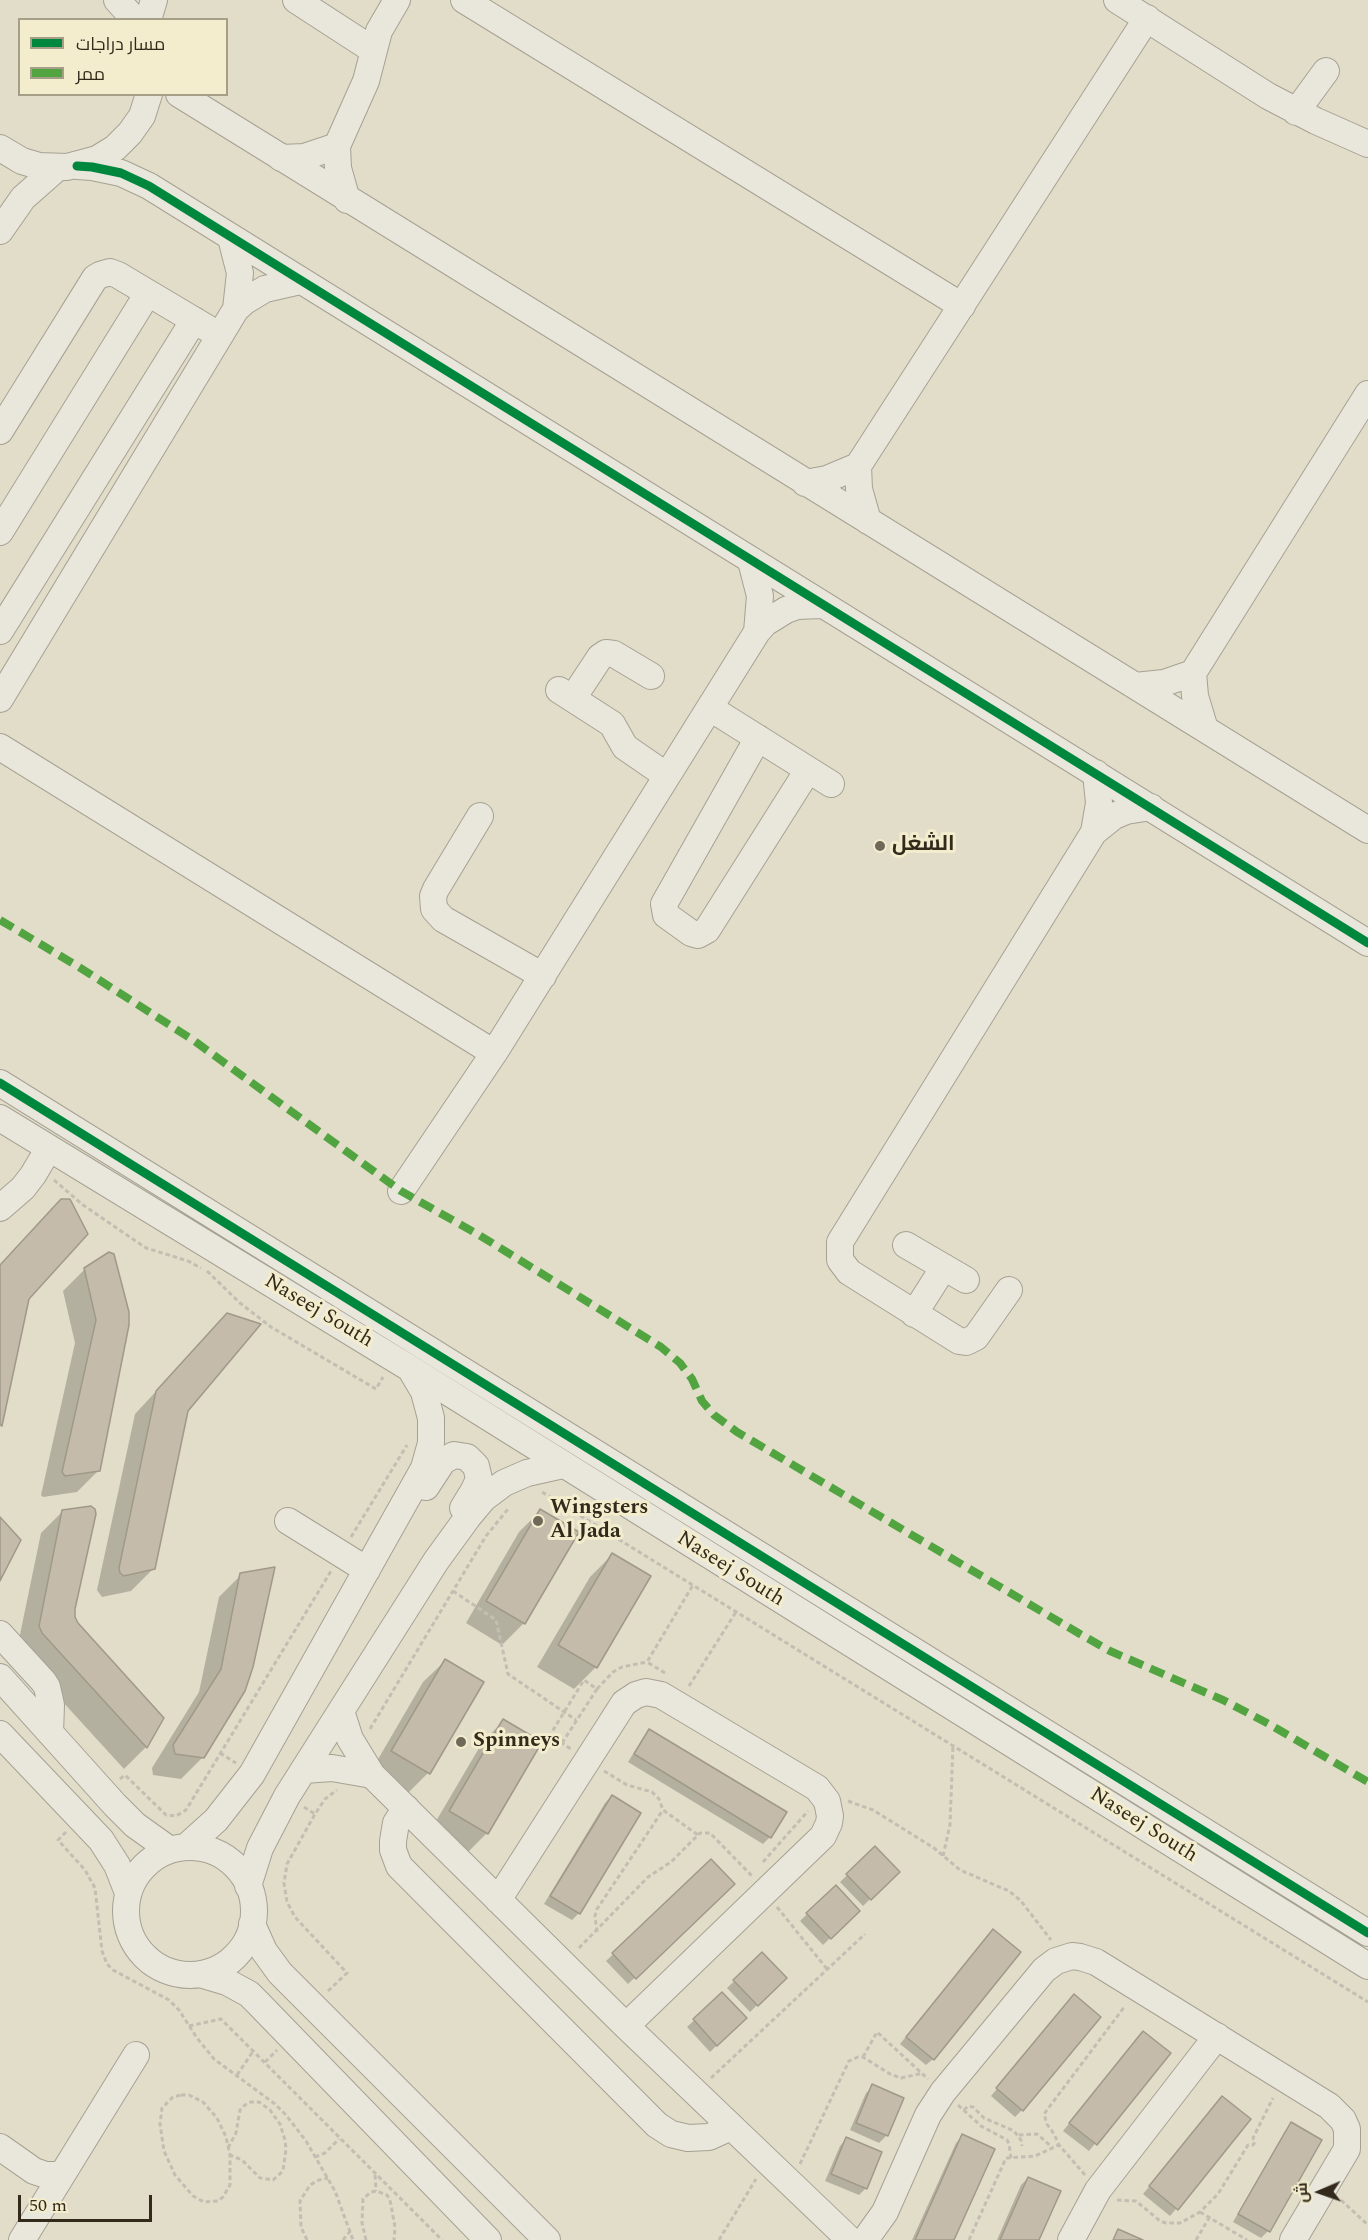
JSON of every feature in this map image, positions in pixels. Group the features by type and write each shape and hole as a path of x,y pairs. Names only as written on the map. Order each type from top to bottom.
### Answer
{"street":[{"path":"117,0 133,18"},
{"path":"149,18 154,0"},
{"path":"296,0 329,9 373,50"},
{"path":"347,200 338,168 337,146 366,81 373,50 383,23 397,0"},
{"path":"464,0 962,306"},
{"path":"1117,0 1241,80 1296,112 1368,144"},
{"path":"805,483 827,479 858,466 1147,18"},
{"path":"1296,112 1326,71"},
{"path":"0,231 23,198 67,167 97,159 115,148 142,116 148,96"},
{"path":"181,96 1368,830"},
{"path":"281,158 316,154 337,146"},
{"path":"0,148 22,161 39,166 107,169 135,179 1368,943"},
{"path":"231,238 240,273 236,309"},
{"path":"0,431 95,278 105,272 114,273 220,336"},
{"path":"0,699 236,309 265,289 300,281"},
{"path":"0,532 148,293"},
{"path":"0,631 194,320"},
{"path":"1135,686 1164,684 1192,673 1368,394"},
{"path":"858,466 859,489 868,521"},
{"path":"751,561 760,596 757,632"},
{"path":"401,1191 494,1053 757,632 765,623 786,610 797,606 821,604"},
{"path":"651,676 614,654 606,653 566,694 612,724 624,747 667,776"},
{"path":"1192,673 1194,696 1204,729"},
{"path":"710,708 831,784"},
{"path":"758,738 664,904 666,915 691,933 698,935 707,930 808,770"},
{"path":"0,747 494,1053"},
{"path":"1094,832 1099,803 1096,773"},
{"path":"1010,1290 976,1337 966,1342 954,1338 849,1272 840,1260 840,1242 1094,832 1114,816 1126,811 1151,807"},
{"path":"480,816 433,896 434,909 444,919 543,976"},
{"path":"0,1083 1368,1933"},
{"name":"Naseej South","path":"0,1118 39,1151 399,1370 563,1465 1368,1966"},
{"path":"0,1195 14,1181 22,1167 39,1151"},
{"path":"0,1208 23,1188 39,1151"},
{"path":"906,1245 955,1274 914,1314"},
{"path":"0,1677 135,1825 178,1848 208,1849 228,1859 243,1876 253,1905 252,1924 239,1951 228,1962 215,1970 184,1975 154,1964 142,1954 127,1925 128,1893 134,1879 156,1856 178,1848 216,1821 252,1774 424,1468 431,1443 429,1405 418,1380 399,1370"},
{"path":"391,1527 410,1510 443,1461 454,1455 461,1455 472,1461 479,1479 458,1518 452,1539"},
{"path":"248,1886 268,1830 341,1711 475,1507 493,1490 527,1473 563,1465"},
{"path":"286,1525 364,1575"},
{"path":"0,1634 44,1681 50,1696 50,1733"},
{"path":"498,1900 624,1703 636,1695 654,1693 668,1698 817,1788 827,1801 829,1808 829,1823 823,1836 626,2026"},
{"path":"341,1711 356,1751 372,1775 626,2026 850,2240"},
{"path":"0,1734 110,1852 128,1893"},
{"path":"304,1770 339,1769 372,1775"},
{"path":"413,1815 408,1842 409,1854 439,1885"},
{"path":"413,1815 396,1823 393,1850 399,1866 657,2125 671,2134 694,2138 717,2134 723,2119"},
{"path":"252,1924 264,1951 280,1973 547,2240"},
{"path":"865,2240 885,2212 921,2129 936,2102 1050,1965 1072,1956 1088,1958 1329,2106 1343,2120 1347,2129 1347,2149 1293,2240"},
{"path":"200,1974 227,1982 254,1998 488,2240"},
{"path":"1071,2240 1098,2190 1217,2037"},
{"path":"22,2240 136,2055"},
{"path":"653,2097 673,2118 684,2124 723,2119"},
{"path":"0,2147 34,2171 46,2175 62,2175"}],"path":[{"path":"39,1151 69,1191 83,1205 146,1248 188,1261 205,1270 254,1315 376,1389 399,1370"},
{"path":"105,1794 125,1775 161,1813 176,1816 186,1810 412,1438"},
{"path":"534,1487 1368,2002"},
{"path":"367,1735 486,1536 512,1504"},
{"path":"647,1662 693,1585"},
{"path":"453,1592 496,1620 500,1629 505,1668 508,1674 576,1720"},
{"path":"688,1687 736,1612"},
{"path":"562,1743 597,1689 613,1672 622,1667 647,1662 668,1674"},
{"path":"597,1689 584,1680 550,1735 627,1785 652,1792 659,1799 663,1810 698,1835"},
{"path":"943,1856 950,1825 953,1745"},
{"path":"344,1788 331,1794 321,1805 287,1864 284,1883 287,1902 295,1917 347,1973"},
{"path":"597,1932 595,1916 597,1909 663,1810"},
{"path":"80,1818 58,1840 84,1870 95,1888 104,1958 113,1970 169,2000 179,2010 214,2059 275,2104 296,2127 328,2178 351,2230 353,2240"},
{"path":"579,1948 648,1877 670,1862 703,1832 710,1833 766,1892 827,1969"},
{"path":"710,2079 865,1934"},
{"path":"189,2026 221,2019 442,2240"},
{"path":"237,2075 254,2050"},
{"path":"799,2165 849,2061 863,2057 890,2074 901,2078 922,2073"},
{"path":"189,2094 196,2097 217,2118 228,2148 230,2185 223,2197 204,2202 193,2196 175,2175 164,2151 160,2124 162,2108 173,2097 189,2094"},
{"path":"228,2148 236,2133 240,2110 245,2105 259,2102 270,2110 280,2124 285,2140 285,2164 279,2176 273,2180 260,2178 242,2160 230,2155"},
{"path":"270,2110 275,2104"},
{"path":"964,2110 968,2106 973,2106 984,2118 1009,2128 1018,2135 1022,2146"},
{"path":"1018,2135 1037,2134 1053,2148"},
{"path":"315,2157 325,2153 339,2138"},
{"path":"969,2240 1006,2158 1035,2156 1059,2145"},
{"path":"719,2240 767,2161"},
{"path":"375,2175 376,2190"},
{"path":"307,2240 301,2227 300,2201 310,2185 328,2178"},
{"path":"366,2240 362,2223 363,2199 366,2194 376,2190 387,2195 390,2200 395,2227 394,2240"},
{"path":"1341,2200 1368,2225"},
{"path":"1200,2212 1246,2240"},
{"path":"1196,2240 1209,2218"},
{"path":"343,2240 351,2230"}],"building":[{"path":"61,1199 70,1199 88,1234 29,1299 2,1426 0,1425 0,1265"},
{"path":"109,1252 114,1254 129,1312 129,1325 100,1471 65,1476 62,1472 96,1320 84,1268"},
{"path":"227,1313 261,1324 188,1411 155,1569 124,1576 120,1573 119,1568 156,1391"},
{"path":"91,1506 95,1509 96,1514 75,1617 164,1718 147,1748 42,1633 39,1626 62,1510"},
{"path":"540,1509 579,1532 525,1624 486,1601"},
{"path":"0,1517 21,1540 0,1581"},
{"path":"612,1553 651,1576 597,1668 558,1645"},
{"path":"275,1567 253,1667 245,1691 204,1758 175,1754 173,1745 221,1669 240,1573"},
{"path":"445,1659 484,1682 430,1774 391,1751"},
{"path":"503,1719 542,1742 488,1834 449,1811"},
{"path":"649,1729 787,1812 771,1838 634,1754"},
{"path":"612,1795 641,1813 580,1914 550,1896"},
{"path":"875,1846 900,1872 871,1900 846,1874"},
{"path":"711,1859 735,1884 636,1979 612,1953"},
{"path":"836,1885 860,1911 831,1939 806,1913"},
{"path":"993,1929 1021,1952 934,2060 906,2037"},
{"path":"762,1952 787,1978 758,2006 733,1980"},
{"path":"722,1992 747,2018 717,2046 693,2019"},
{"path":"1074,1994 1101,2017 1023,2111 996,2088"},
{"path":"1143,2031 1171,2053 1097,2145 1069,2123"},
{"path":"872,2084 904,2098 888,2136 856,2123"},
{"path":"1222,2096 1251,2119 1178,2210 1149,2186"},
{"path":"1291,2122 1322,2140 1270,2232 1238,2214"},
{"path":"962,2134 995,2149 954,2240 915,2240"},
{"path":"846,2137 882,2152 867,2189 831,2174"},
{"path":"1028,2177 1061,2191 1039,2240 1000,2240"},
{"path":"1118,2229 1143,2240 1113,2240"}],"marked path":[{"path":"0,920 193,1040 401,1191 479,1235 661,1347 680,1363 692,1379 702,1401 714,1415 737,1432 1110,1651 1223,1700 1368,1782"}],"cycle path":[{"path":"77,166 121,173 149,186 1368,943"},
{"path":"0,1083 1368,1933"}],"place":[{"name":"الشغل","path":"880,846"},
{"name":"Wingsters Al Jada","path":"538,1521"},
{"name":"Spinneys","path":"461,1742"}]}
